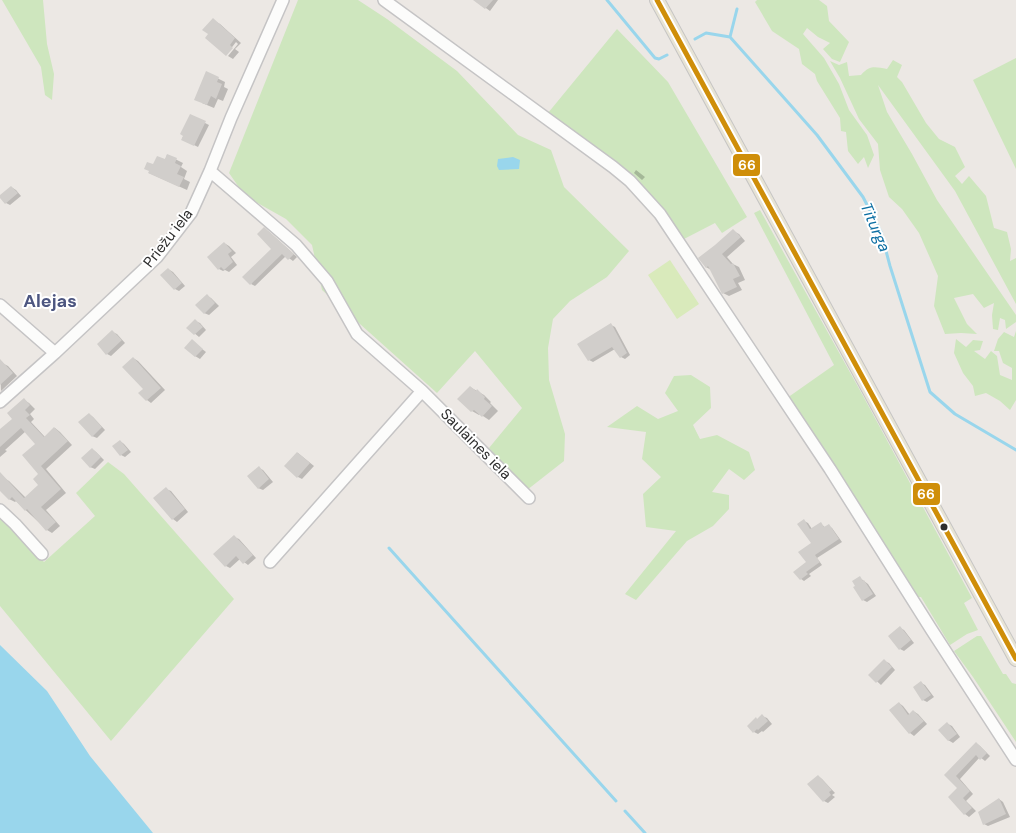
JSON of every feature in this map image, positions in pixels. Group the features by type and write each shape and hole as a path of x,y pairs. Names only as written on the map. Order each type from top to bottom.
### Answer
{"main road":[{"path":"657,0 1016,659"}],"street":[{"name":"Priežu iela","path":"0,402 157,257 191,213 283,0"},
{"path":"384,0 630,181 660,214 830,469 925,621 1016,760"},
{"name":"Saulaines iela","path":"210,171 296,245 327,280 357,334 422,391 529,498"},
{"path":"0,305 55,353"},
{"path":"270,562 422,391"},
{"path":"0,510 42,554"}],"green space":[{"path":"2,0 43,0 47,44 54,74 52,100 45,95 41,67"},
{"path":"298,0 358,0 457,71 518,135 551,150 564,187 629,251 607,277 570,301 553,319 548,348 549,380 565,434 564,461 527,490 489,448 522,408 475,351 437,393 322,290 312,245 286,219 245,196 229,173"},
{"path":"757,0 819,0 827,6 829,21 849,42 840,62 832,59 823,49 830,43 818,37 807,28 803,34 824,58 839,84 849,110 867,135 874,155 868,168 864,157 858,164 848,151 846,132 841,131 840,118 817,81 815,74 802,64 799,49 772,31 755,2"},
{"path":"617,29 668,82 747,217 722,233 715,223 684,239 639,182 548,113"},
{"path":"1016,58 1016,169 973,80"},
{"path":"893,60 902,65 897,77 902,82 926,123 939,139 955,147 965,167 955,176 962,184 969,176 986,196 994,228 1007,232 1011,249 1010,261 1016,258 1016,304 955,191 878,85 887,112 937,200 1016,315 1016,322 1006,329 1005,320 1000,318 998,330 993,329 992,315 994,303 984,308 973,294 954,298 967,324 977,334 945,334 934,306 938,276 919,233 902,209 889,197 880,170 878,144 859,119 830,61 839,65 847,62 849,76 861,75 873,68 887,69"},
{"path":"760,210 972,598 964,603 978,630 967,634 950,645 921,597 916,597 787,398 834,365 754,213"},
{"path":"670,260 699,304 677,319 648,275"},
{"path":"1016,331 1016,400 1010,410 1000,401 986,393 975,396 973,386 963,373 954,353 956,339 966,347 973,340 983,341 980,350 974,351 985,359 991,351 997,356 1000,375 1012,380 1012,368 1003,363 999,351 994,351 998,339 1004,332 1014,337"},
{"path":"691,375 710,387 711,408 693,425 700,439 717,435 749,452 755,470 744,480 729,469 712,492 729,495 729,509 713,526 687,541 636,600 625,594 676,531 646,527 643,494 661,477 642,459 646,432 607,427 637,406 658,419 678,411 665,393 674,376"},
{"path":"108,462 124,474 234,599 111,741 0,606 0,516 44,562 95,516 76,493"},
{"path":"977,636 981,636 1003,674 1006,674 1012,683 1016,684 1016,742 954,651"}],"water":[{"path":"513,157 520,160 519,169 499,170 497,166 498,159"},
{"path":"0,645 47,691 90,756 153,833 0,833"}],"building":[{"path":"473,0 493,0 485,9"},
{"path":"213,18 235,38 230,45 233,48 226,56 205,38 208,34 202,30"},
{"path":"206,71 219,77 217,82 222,84 216,99 211,96 207,105 194,100"},
{"path":"190,114 206,121 194,146 181,140 183,136 180,134"},
{"path":"167,154 177,158 175,163 181,166 177,174 184,177 179,187 148,173 149,171 144,169 147,162 153,164 157,156 165,159"},
{"path":"11,186 18,193 5,204 0,195"},
{"path":"264,227 294,254 288,260 282,254 250,285 242,277 271,249 257,234"},
{"path":"733,229 741,237 722,254 731,264 733,263 740,276 733,279 737,287 722,294 708,266 706,268 698,258"},
{"path":"224,242 232,251 228,254 233,262 224,270 221,267 218,270 207,257"},
{"path":"168,268 182,283 174,290 160,275"},
{"path":"207,294 215,303 204,314 195,305"},
{"path":"195,319 203,327 194,335 186,328"},
{"path":"611,323 627,353 620,358 612,347 588,361 577,344"},
{"path":"112,330 122,340 106,355 97,344"},
{"path":"192,339 203,349 195,357 184,348"},
{"path":"133,357 161,388 146,401 138,393 143,389 122,367"},
{"path":"0,359 13,373 0,385"},
{"path":"470,386 476,391 477,389 492,406 482,417 474,410 471,412 457,399"},
{"path":"24,398 30,405 25,410 30,415 26,418 44,437 54,427 68,441 41,466 61,489 41,507 56,522 46,531 27,509 25,511 12,497 9,500 0,491 0,472 24,498 38,485 33,479 38,474 22,455 35,444 21,428 0,447 0,429 12,419 7,413"},
{"path":"89,413 102,427 92,437 78,422"},
{"path":"120,440 128,450 120,456 112,446"},
{"path":"92,448 101,457 90,468 81,458"},
{"path":"297,452 310,463 297,478 284,466"},
{"path":"259,466 269,479 258,489 247,476"},
{"path":"166,487 185,509 172,520 153,498"},
{"path":"804,519 810,529 821,522 824,527 829,524 839,539 815,555 820,562 806,572 808,574 800,580 793,572 806,562 798,552 811,543 797,524"},
{"path":"234,535 253,555 243,564 236,556 225,567 213,554"},
{"path":"860,576 873,594 862,601 853,587 855,586 852,581"},
{"path":"900,626 911,640 899,650 888,636"},
{"path":"884,659 892,667 876,683 868,675"},
{"path":"921,681 931,695 922,701 913,687"},
{"path":"899,702 908,715 913,710 924,721 909,734 889,710"},
{"path":"762,714 768,721 753,733 747,726"},
{"path":"947,722 957,734 948,741 938,730"},
{"path":"976,742 987,753 980,760 976,755 956,776 970,791 963,798 972,808 964,815 948,797 957,788 944,775"},
{"path":"818,775 832,790 829,792 831,795 823,802 807,784"},
{"path":"999,798 1006,814 983,825 978,812"}],"waterway":[{"name":"Titurga","path":"607,0 655,58 659,59 667,55"},
{"path":"730,37 737,9"},
{"name":"Titurga","path":"695,39 706,33 730,37 817,135 863,197 881,232 930,392 955,414 1016,450"},
{"path":"389,548 616,801"},
{"path":"625,811 645,833"}],"transit line":[{"name":"66","path":"657,0 1016,659"}],"district":[{"name":"Alejas","path":"50,301"}]}
